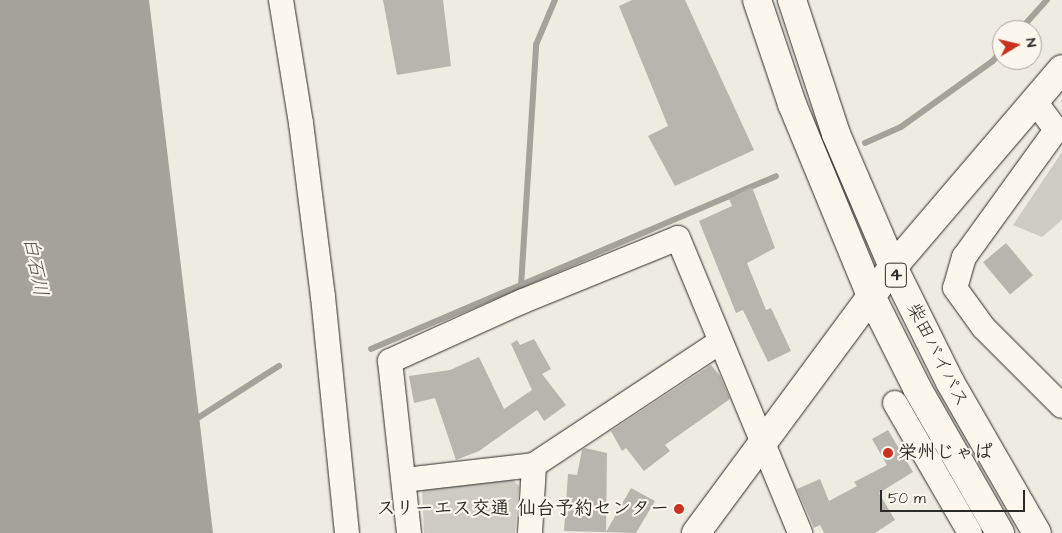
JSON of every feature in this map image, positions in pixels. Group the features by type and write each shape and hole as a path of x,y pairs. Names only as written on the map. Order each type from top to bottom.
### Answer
{"main road":[{"name":"柴田バイパス","path":"757,0 792,104 872,298 917,388 973,522 1000,533"},
{"name":"柴田バイパス","path":"792,0 836,134 892,267 950,382 1037,533"},
{"path":"696,533 760,442 872,298 892,267 1036,103 1062,69"}],"street":[{"path":"281,0 301,122 324,297 347,533"},
{"path":"1036,103 1056,130 964,257 955,288 984,328 1062,406"},
{"path":"409,533 390,361 523,301 678,238 760,442 800,533"},
{"path":"404,480 534,465 720,342"},
{"path":"895,403 973,522"},
{"path":"530,533 534,465"}],"shaded area":[{"path":"1062,152 1062,220 1042,237 1013,225"},
{"path":"509,476 519,486 515,533 424,533 422,488"}],"water":[{"name":"白石川","path":"0,0 149,0 213,533 0,533"}],"building":[{"path":"383,0 443,0 451,66 397,75"},
{"path":"632,0 685,0 754,150 675,186 648,136 668,126 619,6"},
{"path":"752,187 775,248 747,263 766,310 771,308 791,351 768,362 743,310 736,313 699,221 732,206 729,199"},
{"path":"1006,243 1033,275 1010,294 983,262"},
{"path":"534,339 551,369 542,374 566,405 544,421 537,410 479,451 456,460 435,398 414,403 409,376 450,370 479,357 504,409 532,390 511,344 517,340 520,345"},
{"path":"711,365 720,376 730,399 665,445 670,451 644,471 626,448 622,451 611,431"},
{"path":"888,430 913,472 879,493 895,520 875,533 824,533 820,525 814,528 797,489 820,479 829,501 857,486 854,482 887,465 872,439"},
{"path":"585,448 607,453 606,532 631,488 655,501 636,533 564,531 568,474 577,475 582,450"}],"waterway":[{"path":"521,286 536,45 555,0"},
{"path":"1029,20 1047,0"},
{"path":"865,143 901,127 992,62"},
{"path":"371,349 776,176"},
{"path":"193,421 279,366"}],"place":[{"name":"栄州じゃぱ","path":"888,453"},
{"name":"スリーエス交通 仙台予約センター","path":"679,509"}]}
